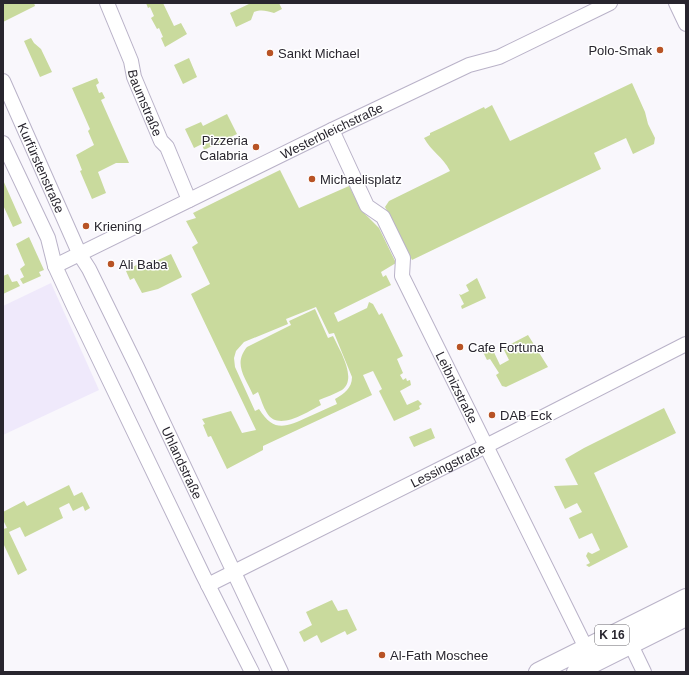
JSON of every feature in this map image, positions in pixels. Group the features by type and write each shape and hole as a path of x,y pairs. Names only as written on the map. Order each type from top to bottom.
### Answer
{"main road":[{"name":"K 16","path":"538,672 686,598"},
{"name":"K 16","path":"576,672 686,617"}],"street":[{"name":"Baumstraße","path":"107,3 131,61 134,77 161,141 167,147 189,200"},
{"name":"Westerbleichstraße","path":"55,266 332,130 469,65 499,56 610,3"},
{"path":"678,4 686,24"},
{"name":"Kurfürstenstraße","path":"3,81 80,255"},
{"name":"Leibnizstraße","path":"332,130 367,206 383,217 400,251 403,258 402,276 586,648"},
{"name":"Kurfürstenstraße","path":"3,144 48,238 55,266"},
{"name":"Uhlandstraße","path":"80,255 89,269 134,360 281,672"},
{"path":"55,266 208,585 252,672"},
{"name":"Lessingstraße","path":"208,585 686,344"},
{"path":"631,645 644,672"}],"shaded area":[{"path":"51,283 99,390 3,435 3,306"}],"green space":[{"path":"3,3 34,3 35,6 3,22"},
{"path":"146,3 163,3 174,26 181,23 187,34 165,47 159,28 157,29 151,18 154,16 150,7 148,8"},
{"path":"251,3 279,3 282,9 274,13 262,10 254,12 251,20 236,27 230,13"},
{"path":"31,38 41,49 52,72 40,77 24,41"},
{"path":"189,58 197,77 183,84 174,65"},
{"path":"97,78 99,83 96,85 99,93 102,92 105,98 101,100 129,163 116,163 98,172 106,193 92,199 80,171 82,170 76,155 94,145 88,131 90,129 72,88"},
{"path":"632,83 655,138 654,144 633,154 626,138 594,153 601,169 412,260 385,207 389,201 450,171 424,138 430,135 430,133 484,107 485,109 492,105 510,141"},
{"path":"227,114 237,134 204,150 202,144 194,148 185,129 201,122 203,126"},
{"path":"280,170 299,208 349,186 362,211 379,228 396,263 381,272 383,277 386,275 391,285 334,313 338,322 367,308 369,302 373,304 379,315 382,313 403,356 397,359 403,373 400,375 403,380 406,378 407,381 410,380 411,385 400,391 407,405 418,400 422,404 419,406 420,409 394,421 379,391 382,389 373,371 363,375 372,395 263,446 263,450 227,469 211,436 208,437 203,425 205,424 202,419 231,411 242,433 256,430 191,294 210,284 192,247 198,243 186,221 196,218 193,213","holes":["316,307 329,334 334,333 352,377 351,384 347,390 335,399 337,404 293,423 281,426 270,422 259,409 255,411 235,367 234,358 236,351 244,342 288,324 286,319"]},
{"path":"3,180 22,223 13,227 3,205"},
{"path":"29,237 44,270 39,272 41,276 23,284 20,279 24,277 20,269 25,265 16,244"},
{"path":"171,254 182,277 158,289 142,293 134,278 130,280 126,271 138,264 140,266"},
{"path":"8,274 12,282 17,281 20,286 3,294 3,276"},
{"path":"477,278 486,298 462,309 461,306 464,304 459,294 461,295 469,291 466,285"},
{"path":"315,309 328,338 333,336 343,356 348,372 348,379 342,390 319,400 321,405 293,419 278,421 267,413 258,392 253,395 242,371 241,359 247,347 291,325 289,321"},
{"path":"528,335 548,367 506,387 502,386 496,375 499,373 490,359 487,360 481,348 490,344 500,365 509,360 503,348"},
{"path":"664,408 676,433 594,473 628,547 589,567 586,565 590,563 586,556 588,552 592,554 600,550 592,533 579,539 569,518 582,512 577,503 565,509 554,486 578,485 565,459"},
{"path":"431,428 435,438 414,447 409,437"},
{"path":"69,485 74,496 82,492 90,508 85,511 83,506 73,511 69,503 59,508 63,518 25,537 20,527 9,532 27,570 18,575 3,543 3,529 7,528 3,520 3,512 24,501 27,506"},
{"path":"332,600 338,611 347,609 357,630 347,635 345,631 321,643 317,635 304,642 299,632 312,625 306,612"}],"place":[{"name":"Polo-Smak","path":"660,50"},
{"name":"Sankt Michael","path":"270,53"},
{"name":"Pizzeria Calabria","path":"256,147"},
{"name":"Michaelisplatz","path":"312,179"},
{"name":"Kriening","path":"86,226"},
{"name":"Ali Baba","path":"111,264"},
{"name":"Cafe Fortuna","path":"460,347"},
{"name":"DAB Eck","path":"492,415"},
{"name":"Al-Fath Moschee","path":"382,655"}]}
